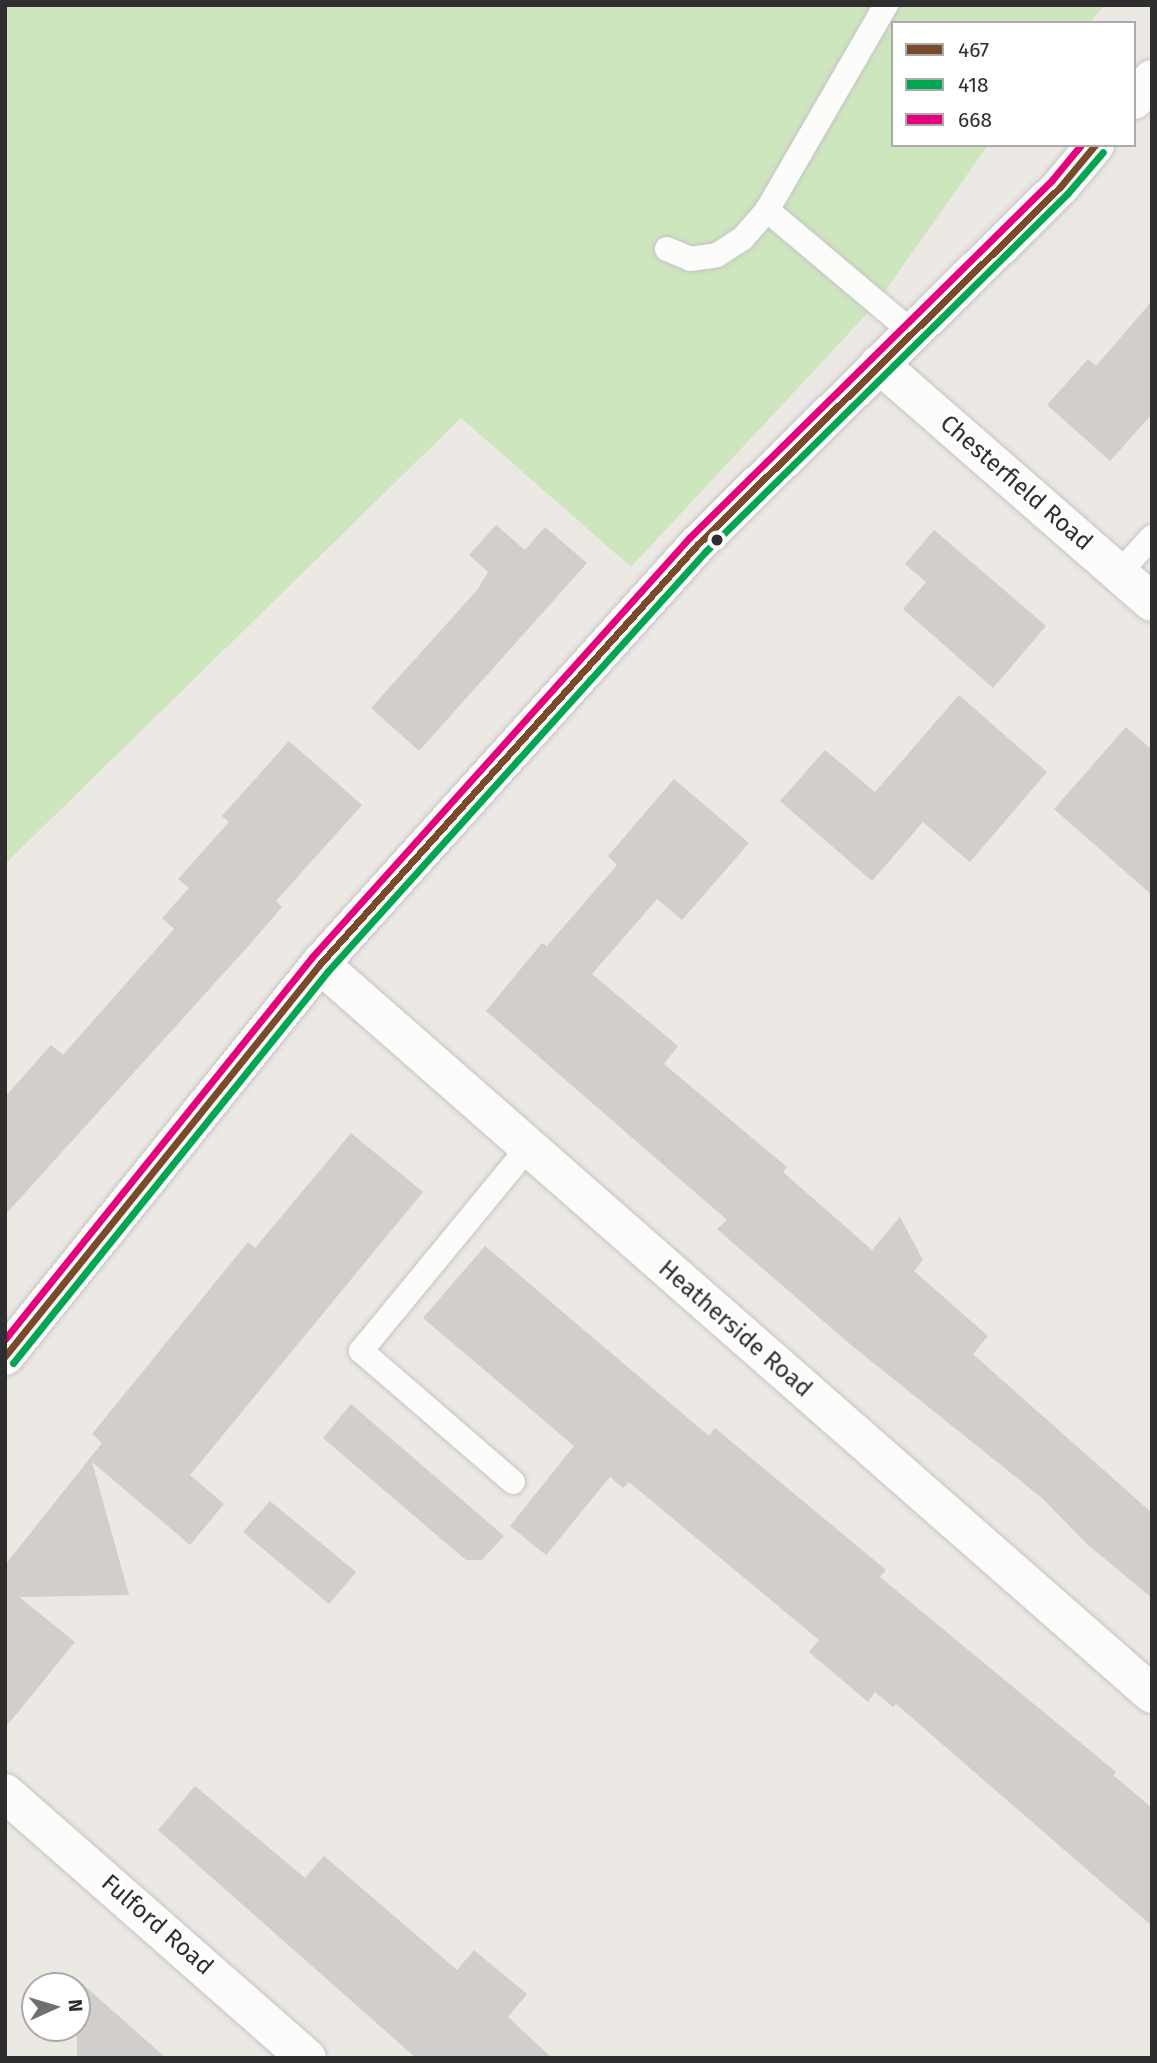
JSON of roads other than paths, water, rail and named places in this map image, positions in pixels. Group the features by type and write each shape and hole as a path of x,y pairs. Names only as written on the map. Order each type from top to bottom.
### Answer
{"street":[{"path":"1136,98 1152,79"},
{"path":"5,1356 320,964 697,545 1060,187 1093,147"},
{"name":"Chesterfield Road","path":"879,364 1152,602"},
{"name":"Heatherside Road","path":"320,964 1152,1694"},
{"name":"Fulford Road","path":"5,1793 307,2058"}],"lane":[{"path":"667,249 690,260 717,255 743,238 767,210 886,5"},
{"path":"767,210 912,332"},
{"path":"1119,573 1152,537"},
{"path":"513,1482 361,1351 528,1148"}]}
